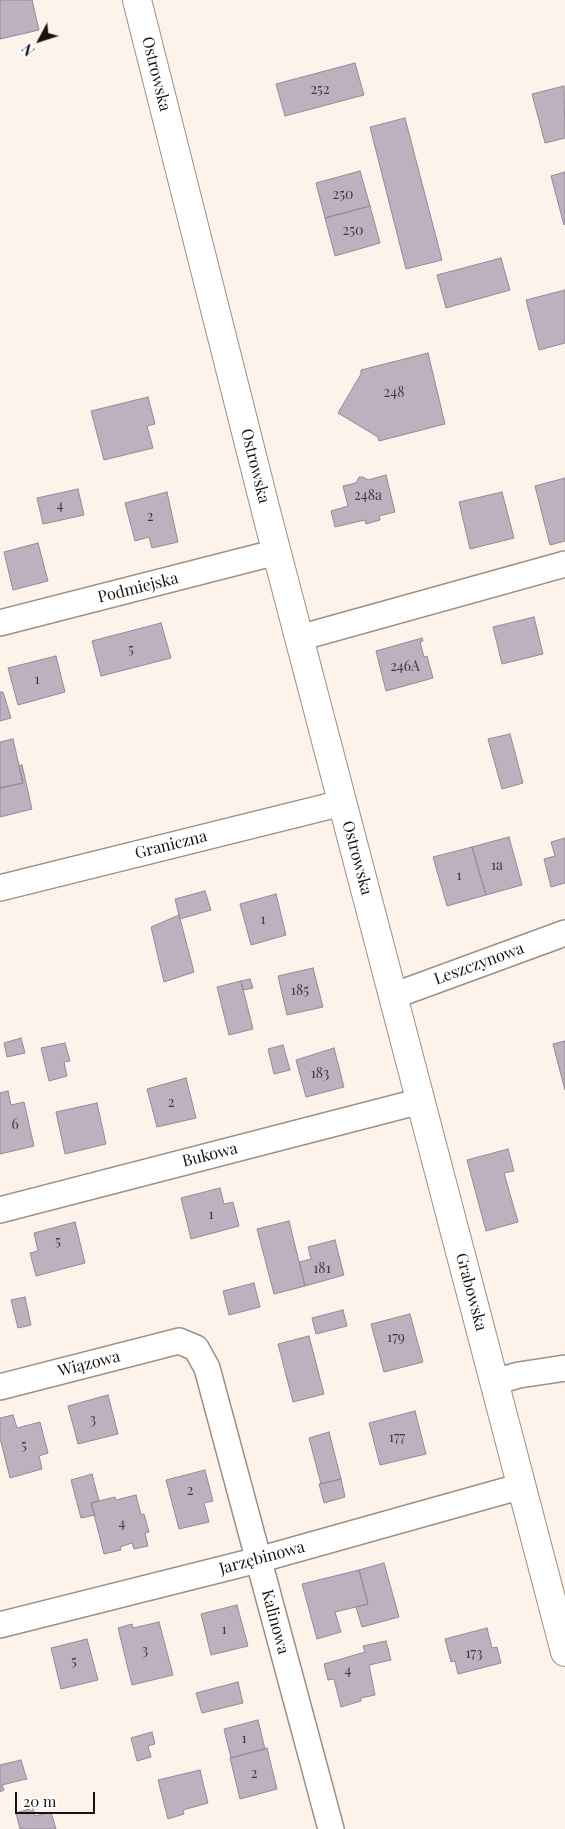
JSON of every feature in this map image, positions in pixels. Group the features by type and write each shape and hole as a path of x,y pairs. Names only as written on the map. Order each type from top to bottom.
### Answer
{"street":[{"name":"Ostrowska","path":"137,0 299,638 377,931"},
{"name":"Podmiejska","path":"0,623 277,552"},
{"path":"299,638 565,564"},
{"name":"Graniczna","path":"0,888 342,803"},
{"name":"Grabowska","path":"377,931 565,1652"},
{"name":"Leszczynowa","path":"393,996 554,935 565,933"},
{"name":"Bukowa","path":"0,1210 421,1101"},
{"name":"Wiązowa","path":"0,1387 179,1341"},
{"name":"Kalinowa","path":"179,1341 196,1348 207,1368 258,1560 325,1828"},
{"path":"494,1382 565,1368"},
{"name":"Jarzębinowa","path":"0,1625 258,1560 522,1486"}],"building":[{"path":"0,0 32,0 39,30 0,39"},
{"path":"355,63 364,95 285,116 276,84"},
{"path":"564,86 565,138 545,143 532,94"},
{"path":"405,118 442,260 406,269 370,127"},
{"path":"360,171 370,206 325,218 316,183"},
{"path":"565,172 565,224 564,225 551,176"},
{"path":"370,206 380,243 335,256 325,218"},
{"path":"501,258 510,290 446,308 437,275"},
{"path":"565,290 565,343 539,350 526,300"},
{"path":"428,353 445,424 379,441 378,437 338,413 361,374 361,370"},
{"path":"148,397 155,424 147,426 153,448 104,460 91,411"},
{"path":"386,475 395,512 379,516 380,520 366,524 365,520 335,527 331,511 348,506 343,486 356,483 359,477 368,480"},
{"path":"565,478 565,541 550,545 535,486"},
{"path":"78,489 84,515 43,524 37,498"},
{"path":"167,492 178,542 152,548 149,537 135,541 125,503"},
{"path":"502,492 514,538 470,549 459,502"},
{"path":"38,543 48,581 13,590 4,552"},
{"path":"534,617 543,654 502,664 493,627"},
{"path":"161,623 171,658 101,676 92,641"},
{"path":"422,638 423,641 420,642 424,657 427,656 433,678 386,691 376,651"},
{"path":"56,656 65,692 18,705 8,668"},
{"path":"0,692 3,692 11,718 0,721"},
{"path":"510,734 523,783 502,789 488,739"},
{"path":"13,739 23,783 0,788 0,742"},
{"path":"22,765 32,809 0,817 0,788 23,783 19,766"},
{"path":"509,837 522,885 486,895 472,847"},
{"path":"565,838 565,883 551,887 544,859 555,856 551,842"},
{"path":"472,847 486,895 447,906 433,857"},
{"path":"205,891 211,910 180,919 175,899"},
{"path":"276,894 286,935 251,945 240,904"},
{"path":"179,915 194,972 164,982 151,927"},
{"path":"313,968 323,1007 287,1015 278,976"},
{"path":"250,979 253,988 243,990 241,981"},
{"path":"241,981 253,1029 229,1035 217,987"},
{"path":"21,1038 25,1053 7,1057 4,1043"},
{"path":"565,1041 565,1090 553,1044"},
{"path":"65,1043 70,1061 64,1062 67,1076 49,1081 41,1048"},
{"path":"283,1045 290,1070 274,1074 268,1049"},
{"path":"334,1048 344,1087 306,1097 296,1060"},
{"path":"186,1078 196,1118 157,1127 147,1089"},
{"path":"8,1091 11,1105 24,1102 34,1146 0,1154 0,1093"},
{"path":"97,1103 106,1144 65,1154 56,1112"},
{"path":"508,1149 514,1171 504,1173 518,1222 486,1231 467,1160"},
{"path":"220,1188 224,1204 233,1202 239,1226 191,1239 181,1198"},
{"path":"289,1221 305,1286 274,1294 257,1229"},
{"path":"75,1222 85,1263 36,1276 30,1253 38,1251 34,1233"},
{"path":"335,1240 344,1275 305,1286 299,1262 311,1259 308,1247"},
{"path":"254,1283 260,1307 229,1315 223,1291"},
{"path":"25,1297 31,1325 18,1328 11,1300"},
{"path":"343,1310 347,1326 316,1334 312,1318"},
{"path":"410,1314 423,1362 384,1372 371,1324"},
{"path":"309,1336 324,1394 293,1402 278,1344"},
{"path":"108,1395 118,1434 78,1444 68,1406"},
{"path":"415,1411 426,1454 380,1465 369,1423"},
{"path":"13,1415 17,1428 40,1422 48,1453 39,1456 42,1469 10,1478 0,1438 0,1418"},
{"path":"329,1432 341,1479 321,1484 309,1438"},
{"path":"205,1470 213,1501 204,1503 209,1522 179,1529 166,1480"},
{"path":"92,1474 99,1501 91,1503 95,1515 81,1518 71,1480"},
{"path":"341,1479 345,1497 324,1503 319,1484"},
{"path":"136,1495 141,1515 144,1514 149,1532 145,1533 148,1546 134,1549 132,1543 120,1547 121,1550 104,1554 91,1503 115,1497 116,1500"},
{"path":"384,1563 399,1617 362,1627 356,1607 368,1604 359,1570"},
{"path":"359,1570 368,1604 335,1612 341,1632 317,1639 302,1584"},
{"path":"237,1605 248,1646 211,1655 201,1614"},
{"path":"159,1622 173,1675 132,1685 118,1628 132,1624 133,1628"},
{"path":"487,1628 492,1648 497,1647 501,1663 458,1674 455,1661 451,1662 445,1639"},
{"path":"87,1639 98,1680 61,1689 51,1648"},
{"path":"386,1641 391,1660 369,1665 375,1695 361,1698 361,1701 341,1707 334,1679 328,1680 324,1664 365,1652 363,1646"},
{"path":"238,1682 243,1703 202,1713 196,1693"},
{"path":"258,1720 265,1749 231,1758 224,1729"},
{"path":"152,1732 155,1744 148,1746 151,1757 137,1761 131,1738"},
{"path":"267,1748 277,1789 240,1799 230,1758"},
{"path":"21,1760 27,1780 2,1785 4,1790 0,1792 0,1765"},
{"path":"200,1770 208,1803 183,1810 184,1814 168,1819 158,1780"},
{"path":"33,1808 35,1816 51,1812 56,1829 20,1829 16,1813"}]}
